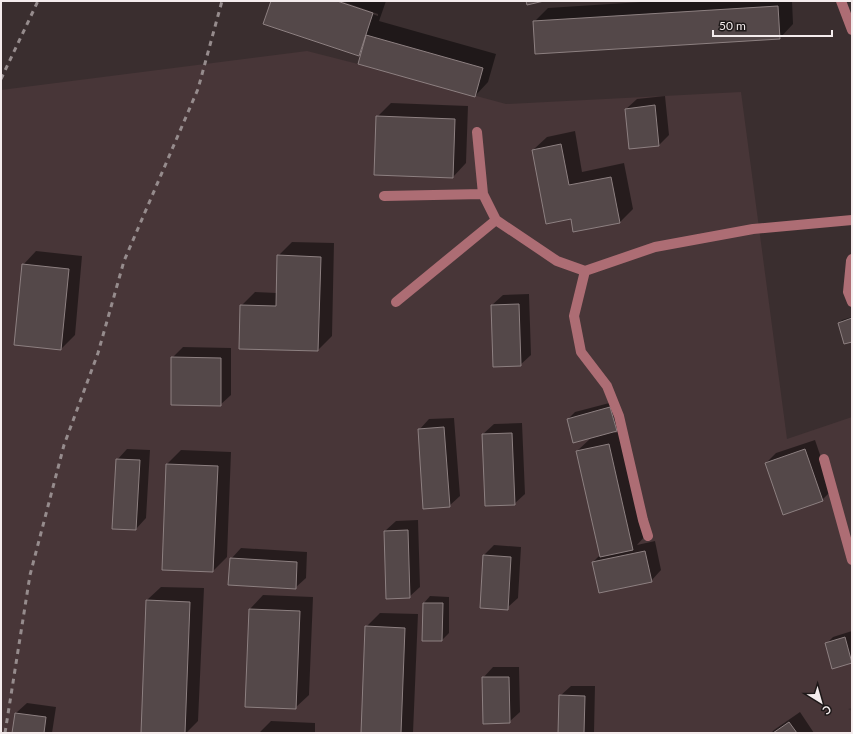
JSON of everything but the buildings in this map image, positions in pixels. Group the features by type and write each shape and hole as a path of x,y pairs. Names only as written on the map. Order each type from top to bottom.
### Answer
{"street":[{"path":"842,1 852,30"},
{"path":"477,132 482,194 496,220 557,261 585,271 655,247 753,229 852,220"},
{"path":"384,196 482,194"},
{"path":"396,302 496,220"},
{"path":"852,259 848,292 852,302"},
{"path":"585,271 574,316 581,352 608,386 619,416 648,536"},
{"path":"824,459 852,560"}],"shaded area":[{"path":"307,51 506,104 741,92 787,439 852,417 852,708 848,709 852,711 852,733 1,733 1,90"}],"railway":[{"path":"1,79 38,1"},
{"path":"5,733 30,575 64,445 98,353 124,261 198,89 222,1"}]}
